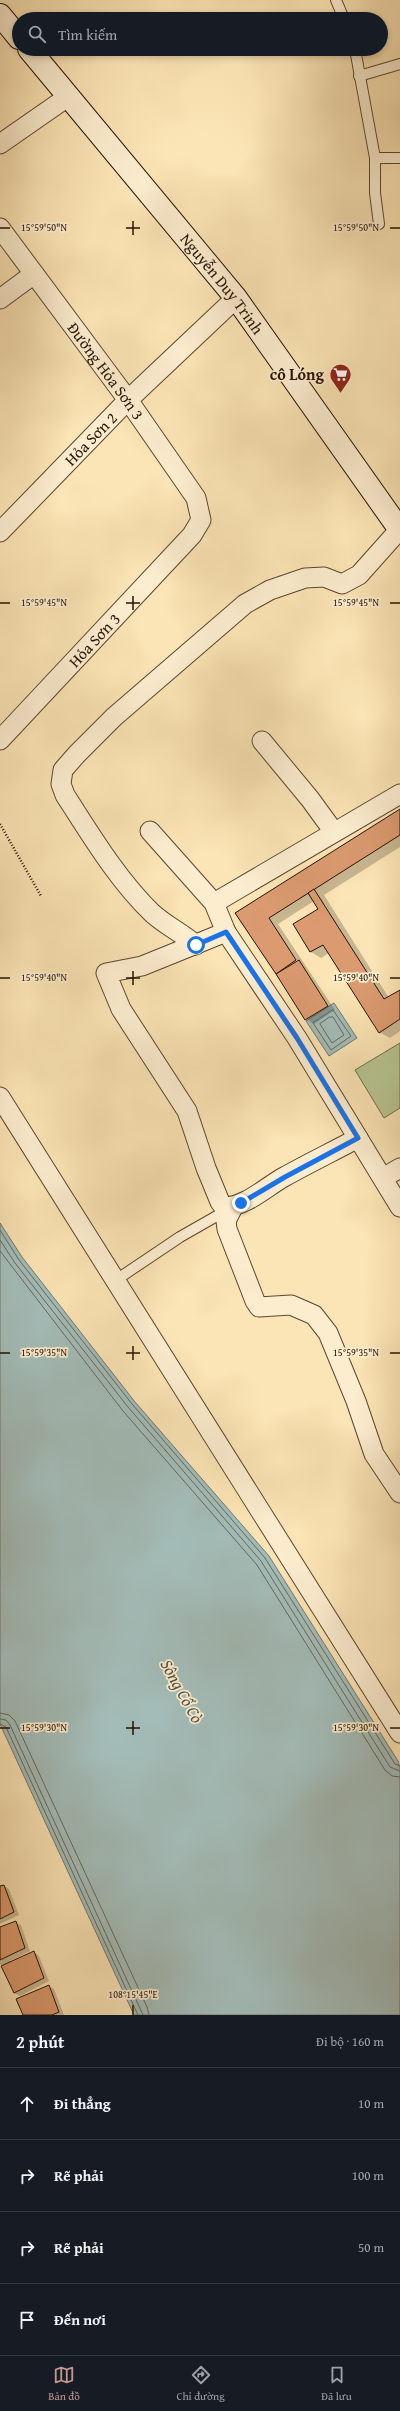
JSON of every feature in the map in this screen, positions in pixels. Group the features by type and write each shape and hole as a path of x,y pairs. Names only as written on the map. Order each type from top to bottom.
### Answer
{"street":[{"path":"0,15 12,30"},
{"name":"Nguyễn Duy Trinh","path":"35,56 236,298 400,530"},
{"path":"0,144 69,96"},
{"name":"Đường Hỏa Sơn 3","path":"0,228 128,400 196,498 201,520"},
{"path":"0,298 34,274"},
{"name":"Hỏa Sơn 2","path":"0,532 128,400 236,298"},
{"name":"Hỏa Sơn 3","path":"0,740 192,535 201,520"},
{"path":"196,945 180,931 153,914 131,890 65,795 61,784 63,770 114,717 245,604 270,590 305,578 324,577 342,584 358,575 400,530"},
{"path":"262,741 310,799 334,832"},
{"path":"214,903 400,794"},
{"path":"150,831 214,903 226,932 297,1038 400,1207"},
{"path":"226,932 142,966 106,973 121,1009 187,1111 206,1168 220,1202 224,1207 233,1207 358,1138"},
{"path":"0,1097 400,1733"},
{"path":"383,1178 400,1168"},
{"path":"233,1207 226,1221 227,1230 255,1301 259,1307 291,1304 314,1315 328,1333 356,1401 374,1454 394,1473 400,1493"}],"lane":[{"path":"336,0 341,12"},
{"path":"356,56 375,158 375,193 379,224"},
{"path":"359,76 400,64"},
{"path":"375,158 400,158"},
{"path":"116,1280 180,1237 233,1207"}],"path":[{"path":"0,824 41,896"}],"green space":[{"path":"400,1043 400,1108 384,1118 355,1070"}],"water":[{"path":"334,1003 357,1038 329,1056 306,1021"},
{"name":"Sông Cổ Cò","path":"0,1223 22,1257 135,1402 269,1556 398,1761 400,1768 400,2015 134,2015 0,1724"}],"building":[{"path":"400,809 400,835 269,918 296,960 276,974 235,913"},
{"path":"314,889 384,999 400,990 400,1019 379,1033 323,945 310,952 293,924 318,909 308,893"},
{"path":"299,960 328,1006 305,1020 276,974"},
{"path":"4,1885 14,1912 0,1919 0,1886"},
{"path":"16,1921 25,1948 0,1960 0,1927"},
{"path":"34,1951 44,1978 14,1993 1,1966"},
{"path":"49,1985 59,2012 52,2015 23,2015 16,1999"}],"place":[{"name":"cô Lóng","path":"340,394"}],"route":[{"path":"196,945 226,932 297,1038 358,1138 285,1177 241,1203"}]}
